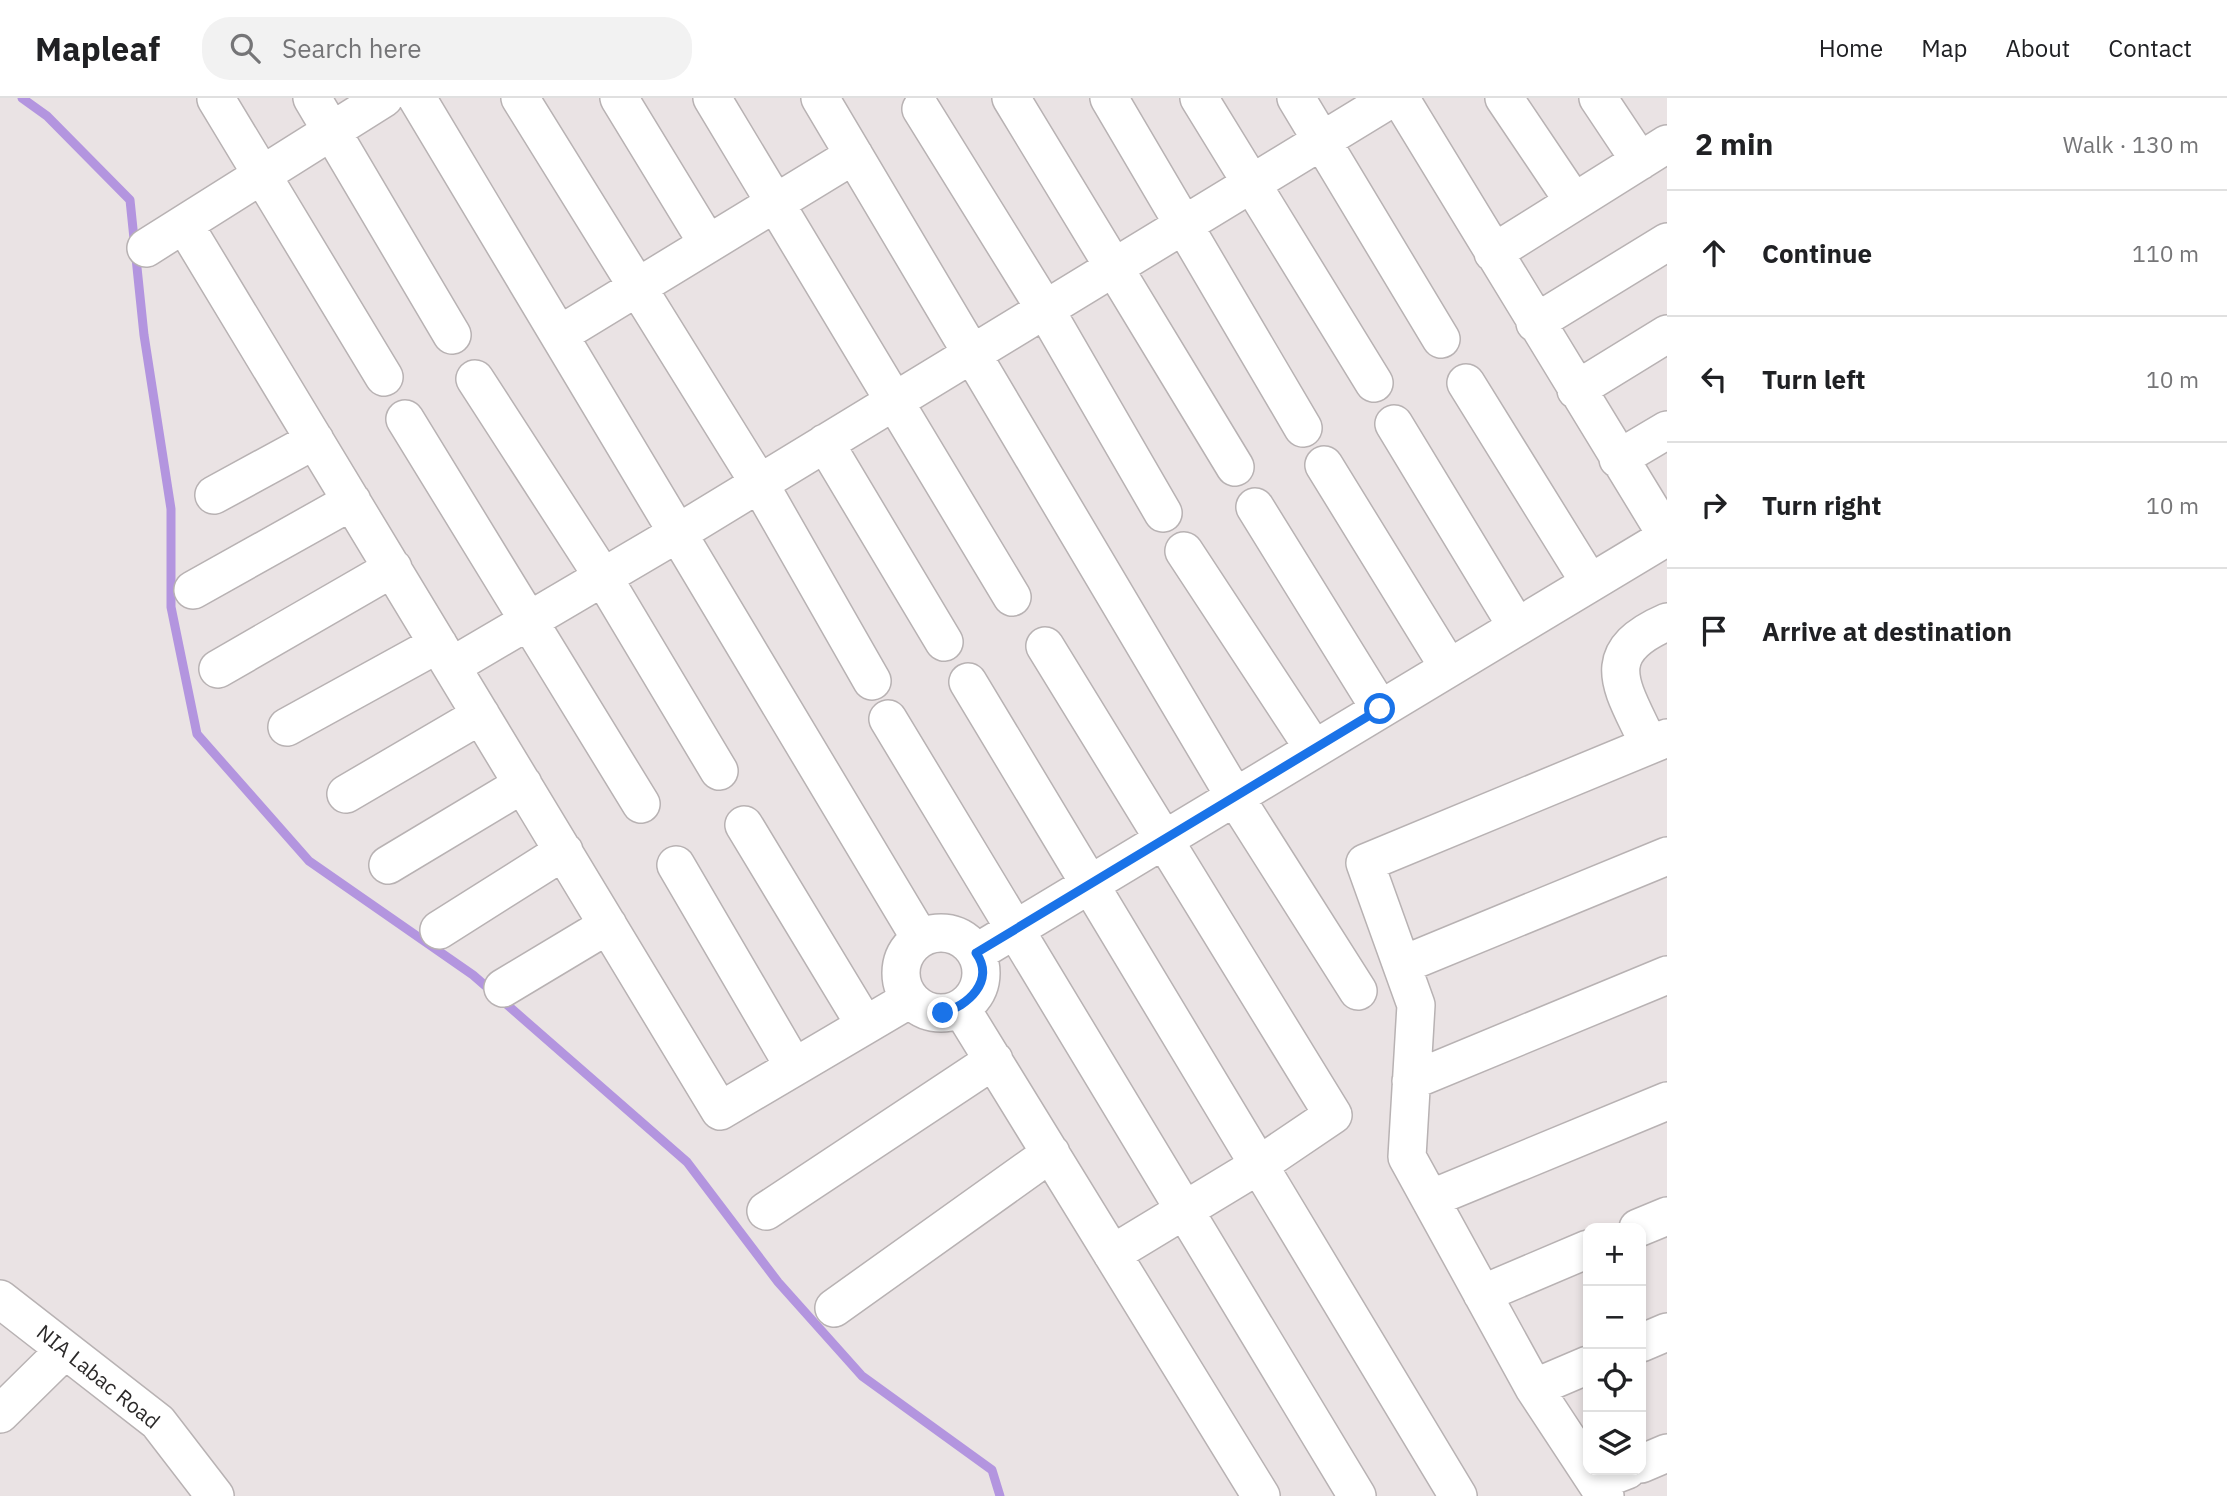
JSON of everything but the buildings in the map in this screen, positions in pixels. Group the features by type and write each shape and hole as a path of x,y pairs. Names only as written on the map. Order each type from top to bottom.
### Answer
{"street":[{"path":"312,98 452,335"},
{"path":"146,248 384,98"},
{"path":"417,98 920,938"},
{"path":"520,98 759,483 873,681"},
{"path":"619,98 708,244"},
{"path":"712,98 1012,597"},
{"path":"820,98 1235,797 1358,991"},
{"path":"1012,98 1235,467"},
{"path":"1109,98 1303,428"},
{"path":"1199,98 1249,184 1374,383"},
{"path":"1296,98 1441,338"},
{"path":"287,727 529,620 678,533 1392,98"},
{"path":"976,953 1666,537 1400,98"},
{"path":"1504,98 1574,202"},
{"path":"1493,253 1654,152 1598,98"},
{"path":"216,99 384,377"},
{"path":"921,108 1045,309 1163,513"},
{"path":"559,335 854,155"},
{"path":"184,223 720,1111 910,999"},
{"path":"1535,323 1667,242"},
{"path":"1576,390 1667,334"},
{"path":"475,379 603,577 719,771"},
{"path":"1466,383 1590,583"},
{"path":"405,419 640,804"},
{"path":"1394,424 1517,627"},
{"path":"1618,459 1667,430"},
{"path":"214,495 315,440"},
{"path":"825,443 944,642"},
{"path":"1324,465 1450,668"},
{"path":"193,590 352,501"},
{"path":"1255,508 1380,709"},
{"path":"1184,551 1314,749"},
{"path":"218,669 393,568"},
{"path":"1610,1483 1534,1388 1407,1157 1416,1005 1365,863 1658,742 1622,685 1620,663 1627,645 1667,622"},
{"path":"1045,646 1162,841 1333,1115 1259,1165 1112,1254"},
{"path":"968,682 1458,1496"},
{"path":"346,794 481,715"},
{"path":"888,719 1016,928 1183,1212 1357,1496"},
{"path":"388,865 523,785"},
{"path":"744,825 865,1025"},
{"path":"439,930 564,851"},
{"path":"1402,965 1667,856"},
{"path":"676,865 794,1068"},
{"path":"503,988 608,925"},
{"path":"936,932 954,934 969,943 976,953 980,958 982,977 975,995 961,1008 943,1013 924,1009 910,999 901,984 901,966 907,950 920,938 936,932"},
{"path":"1411,1081 1667,975"},
{"path":"961,1008 1261,1496"},
{"path":"766,1211 994,1060"},
{"path":"1430,1199 1667,1101"},
{"path":"834,1308 1051,1153"},
{"path":"1646,1225 1667,1216"},
{"path":"1482,1294 1583,1251"},
{"name":"NIA Labac Road","path":"0,1299 158,1422 215,1496"},
{"path":"1646,1341 1667,1332"},
{"path":"0,1413 65,1350"},
{"path":"1534,1388 1583,1367"},
{"path":"1646,1462 1667,1453"}],"waterway":[{"path":"22,98 47,116 130,200 144,335 171,509 171,607 197,734 309,861 473,975 687,1162 778,1282 862,1376 992,1470 1000,1496"}],"route":[{"path":"943,1013 961,1008 975,995 982,977 980,958 976,953 1380,709"}]}
